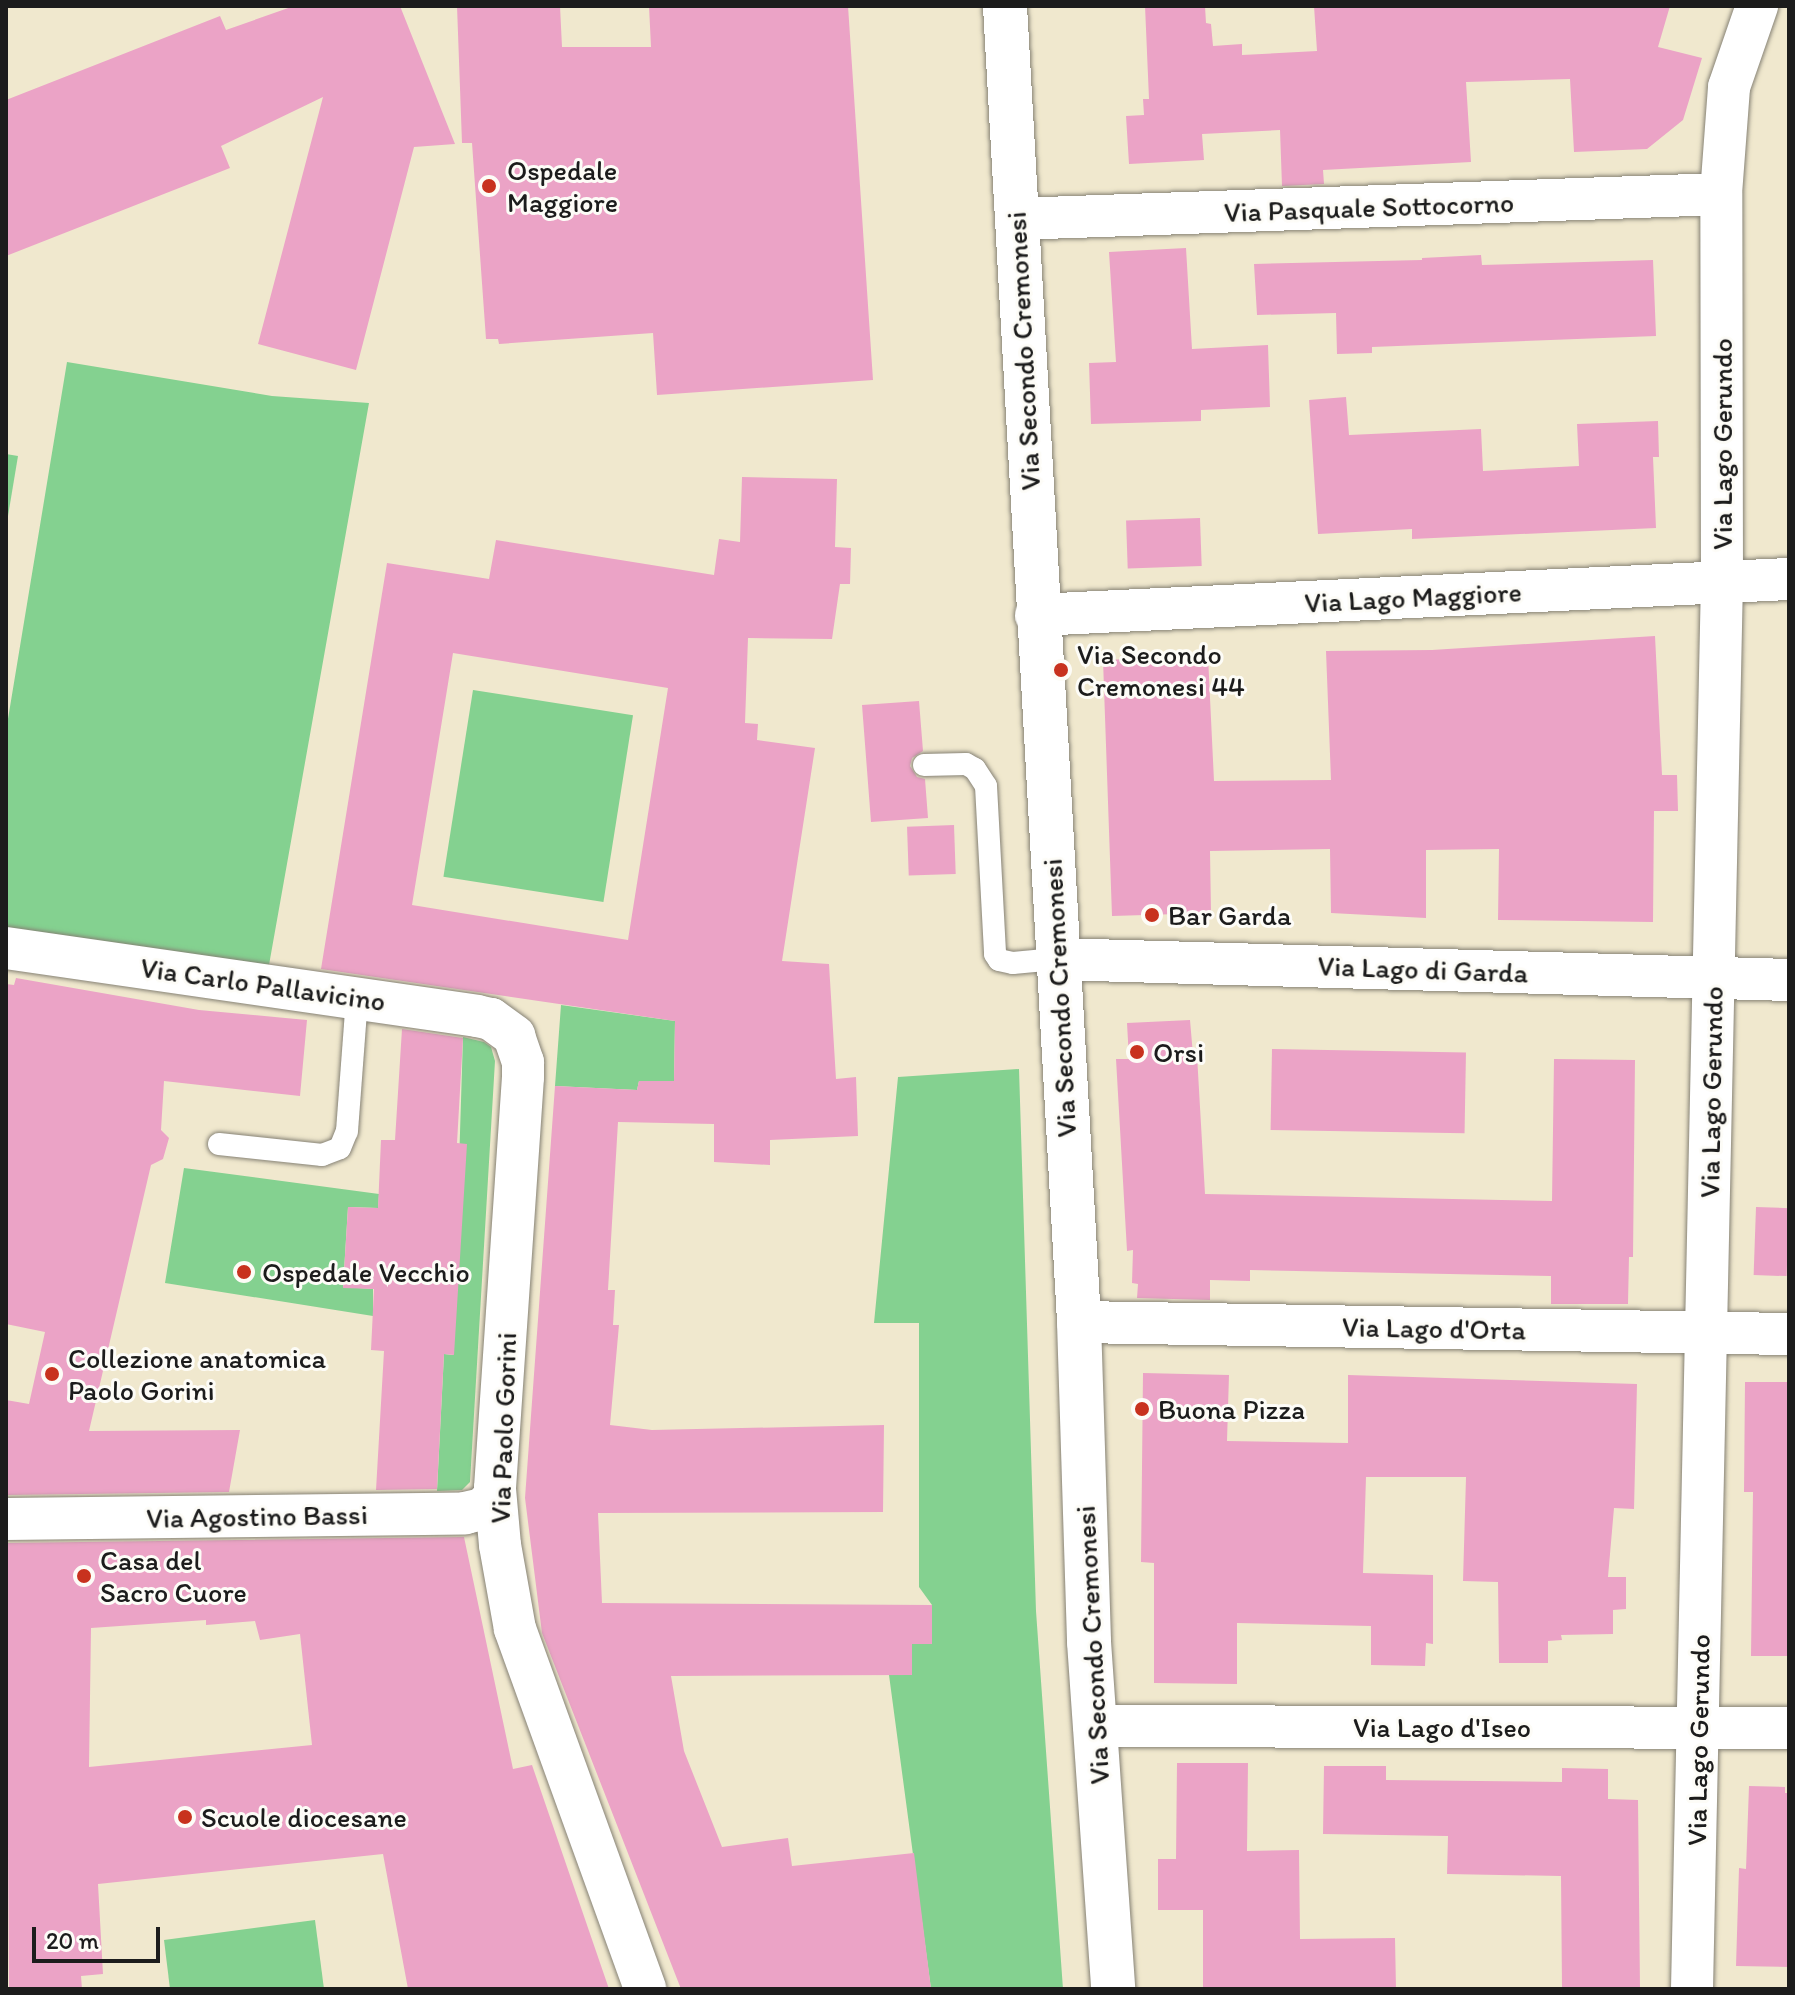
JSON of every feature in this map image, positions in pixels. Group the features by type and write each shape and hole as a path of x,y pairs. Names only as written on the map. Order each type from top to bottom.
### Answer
{"street":[{"name":"Via Secondo Cremonesi","path":"1005,6 1036,615 1079,1322 1094,1726 1113,1989"},
{"name":"Via Lago Gerundo","path":"1692,1989 1722,582 1721,194 1729,87 1757,6"},
{"name":"Via Pasquale Sottocorno","path":"1016,219 1721,194"},
{"name":"Via Lago Maggiore","path":"1036,615 1789,579"},
{"name":"Via Carlo Pallavicino","path":"6,948 477,1016 491,1019 514,1036"},
{"name":"Via Lago di Garda","path":"1056,959 1789,980"},
{"name":"Via Paolo Gorini","path":"514,1036 523,1062 523,1077 495,1489 500,1545 515,1629 645,1989"},
{"name":"Via Lago d'Orta","path":"1079,1322 1789,1334"},
{"name":"Via Agostino Bassi","path":"6,1519 465,1513 483,1509 494,1497 495,1489"},
{"name":"Via Lago d'Iseo","path":"1094,1726 1789,1728"}],"lane":[{"path":"924,765 966,764 975,769 986,786 995,954 999,960 1013,963 1056,959"},
{"path":"219,1144 322,1155 340,1148 347,1131 357,998"}],"green space":[{"path":"67,362 272,396 369,403 269,965 6,933 6,731"},
{"path":"6,454 18,456 6,528"},
{"path":"473,690 633,715 603,902 443,877"},
{"path":"561,1005 675,1021 674,1081 639,1081 637,1090 555,1086"},
{"path":"463,1037 491,1047 495,1061 470,1482 462,1490 437,1491 444,1354 453,1355"},
{"path":"1019,1069 1036,1611 1063,1989 931,1989 889,1675 912,1644 932,1643 932,1605 919,1587 919,1323 874,1323 898,1077"},
{"path":"184,1168 379,1194 378,1208 348,1207 343,1287 373,1289 373,1316 165,1283"},
{"path":"315,1920 324,1989 170,1989 164,1940"}],"building":[{"path":"294,6 400,6 455,144 414,147 356,370 258,344 323,97 221,146 230,168 6,256 6,100 220,16 226,30"},
{"path":"457,6 560,6 562,47 651,47 649,6 848,6 873,380 657,395 653,333 499,344 498,339 486,339 472,143 462,143"},
{"path":"1145,6 1205,6 1213,46 1242,44 1242,55 1317,51 1314,6 1670,6 1658,47 1702,58 1683,120 1647,149 1574,152 1570,79 1466,82 1471,162 1323,170 1324,184 1282,186 1280,130 1202,134 1204,160 1129,164 1126,116 1144,115 1143,99 1149,99"},
{"path":"1186,248 1192,349 1268,345 1270,407 1201,410 1201,421 1091,424 1089,363 1116,362 1109,252"},
{"path":"1481,255 1482,265 1653,260 1656,336 1372,347 1372,353 1337,354 1336,313 1257,315 1254,264 1422,260"},
{"path":"1346,397 1349,435 1481,429 1483,471 1579,466 1577,424 1658,421 1659,457 1653,457 1656,528 1412,539 1412,529 1318,534 1309,400"},
{"path":"742,477 837,479 835,547 851,548 850,584 840,584 832,639 748,638 745,723 758,724 757,740 815,748 782,961 829,964 836,1079 856,1077 858,1136 770,1140 770,1165 714,1162 714,1124 618,1122 608,1290 615,1290 613,1325 619,1325 610,1425 652,1430 884,1425 883,1512 598,1513 602,1603 932,1605 932,1644 912,1644 912,1675 671,1676 684,1751 722,1847 788,1838 792,1866 914,1853 931,1989 681,1989 542,1633 525,1498 555,1086 637,1090 639,1081 674,1081 675,1021 321,969 387,563 489,579 496,540 714,575 719,539 740,542","holes":["453,653 668,688 628,940 412,905"]},
{"path":"1200,518 1202,566 1128,569 1126,521"},
{"path":"1655,636 1662,775 1677,775 1678,811 1654,811 1653,922 1498,920 1499,849 1426,850 1426,918 1331,913 1330,849 1210,851 1211,913 1112,916 1103,660 1208,656 1214,781 1331,780 1326,651 1432,650"},
{"path":"919,701 923,751 912,758 910,766 917,777 925,779 928,818 871,822 862,705"},
{"path":"954,825 956,874 909,876 907,827"},
{"path":"16,978 199,1010 307,1020 300,1096 164,1081 161,1130 169,1138 163,1159 151,1165 89,1431 240,1430 229,1492 6,1495 6,1400 29,1404 45,1332 6,1324 6,984 14,985"},
{"path":"1190,1020 1193,1055 1197,1055 1205,1194 1552,1201 1554,1059 1635,1060 1633,1257 1629,1257 1628,1304 1551,1304 1551,1276 1250,1270 1250,1281 1210,1280 1210,1300 1137,1298 1138,1284 1132,1283 1133,1250 1127,1251 1116,1059 1129,1059 1127,1023"},
{"path":"402,1029 463,1038 457,1143 467,1144 454,1355 444,1354 437,1489 376,1490 384,1351 371,1350 374,1289 343,1288 348,1207 378,1208 381,1140 395,1140"},
{"path":"1272,1049 1466,1052 1465,1133 1271,1130"},
{"path":"1756,1207 1789,1208 1787,1276 1754,1275"},
{"path":"1143,1373 1229,1375 1227,1441 1348,1443 1348,1375 1637,1384 1634,1509 1614,1508 1608,1577 1626,1577 1626,1609 1613,1610 1613,1634 1561,1635 1562,1640 1548,1641 1548,1663 1499,1663 1498,1582 1463,1581 1466,1477 1366,1477 1363,1573 1433,1575 1433,1644 1426,1643 1425,1666 1371,1665 1371,1626 1237,1623 1237,1684 1154,1683 1154,1563 1141,1562"},
{"path":"1745,1382 1789,1382 1789,1656 1751,1656 1753,1492 1744,1492"},
{"path":"464,1537 513,1769 532,1765 609,1989 408,1989 383,1854 98,1884 103,1974 81,1976 82,1989 9,1989 6,1543","holes":["206,1620 206,1625 255,1621 260,1640 300,1634 312,1745 89,1767 91,1628"]},
{"path":"1177,1763 1248,1763 1247,1851 1299,1850 1300,1939 1395,1938 1396,1989 1203,1989 1203,1910 1158,1910 1158,1859 1176,1859"},
{"path":"1324,1766 1386,1766 1386,1780 1562,1782 1562,1768 1608,1769 1608,1799 1638,1800 1640,1989 1562,1989 1561,1876 1447,1874 1448,1836 1323,1834"},
{"path":"1749,1786 1785,1787 1785,1793 1789,1793 1789,1967 1736,1966 1739,1868 1746,1869"}],"place":[{"name":"Ospedale Maggiore","path":"489,186"},
{"name":"Via Secondo Cremonesi 44","path":"1061,670"},
{"name":"Bar Garda","path":"1152,915"},
{"name":"Orsi","path":"1137,1052"},
{"name":"Ospedale Vecchio","path":"244,1272"},
{"name":"Collezione anatomica Paolo Gorini","path":"52,1374"},
{"name":"Buona Pizza","path":"1142,1409"},
{"name":"Casa del Sacro Cuore","path":"84,1576"},
{"name":"Scuole diocesane","path":"185,1817"}]}
